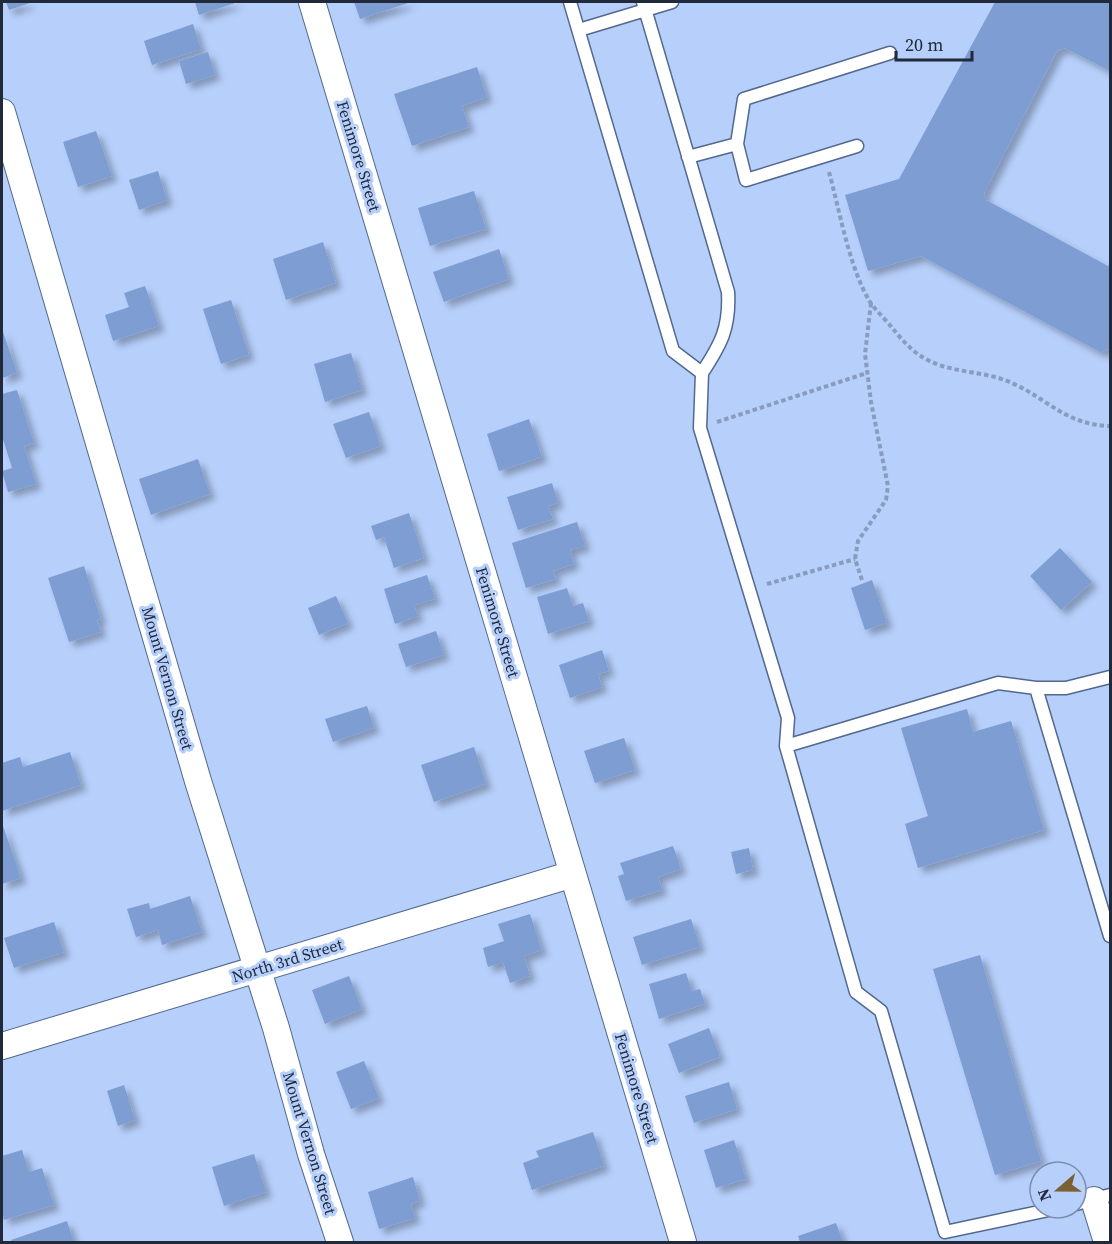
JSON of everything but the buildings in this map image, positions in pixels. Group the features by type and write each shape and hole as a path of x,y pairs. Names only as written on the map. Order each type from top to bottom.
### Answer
{"street":[{"name":"Fenimore Street","path":"312,2 683,1242"},
{"name":"Mount Vernon Street","path":"2,112 198,781 340,1242"},
{"name":"North 3rd Street","path":"2,1046 573,874"},
{"path":"1093,1200 1107,1242"}],"lane":[{"path":"570,2 673,351 702,373"},
{"path":"579,30 644,6 672,2"},
{"path":"644,6 728,292 729,311 724,339 702,373 700,428 788,718 786,746 856,992 881,1011 945,1232 1028,1214"},
{"path":"857,146 746,180 737,144 744,99 890,53"},
{"path":"688,157 737,144"},
{"path":"786,746 998,683 1036,688 1066,688 1110,677"},
{"path":"1036,688 1110,936"}],"path":[{"path":"824,156 857,272 871,303 923,358 944,367 987,374 1013,383 1062,414 1097,426 1110,426"},
{"path":"862,580 855,559 858,541 886,501 888,486 865,354 871,303"},
{"path":"700,428 867,373"},
{"path":"749,589 855,559"}]}
